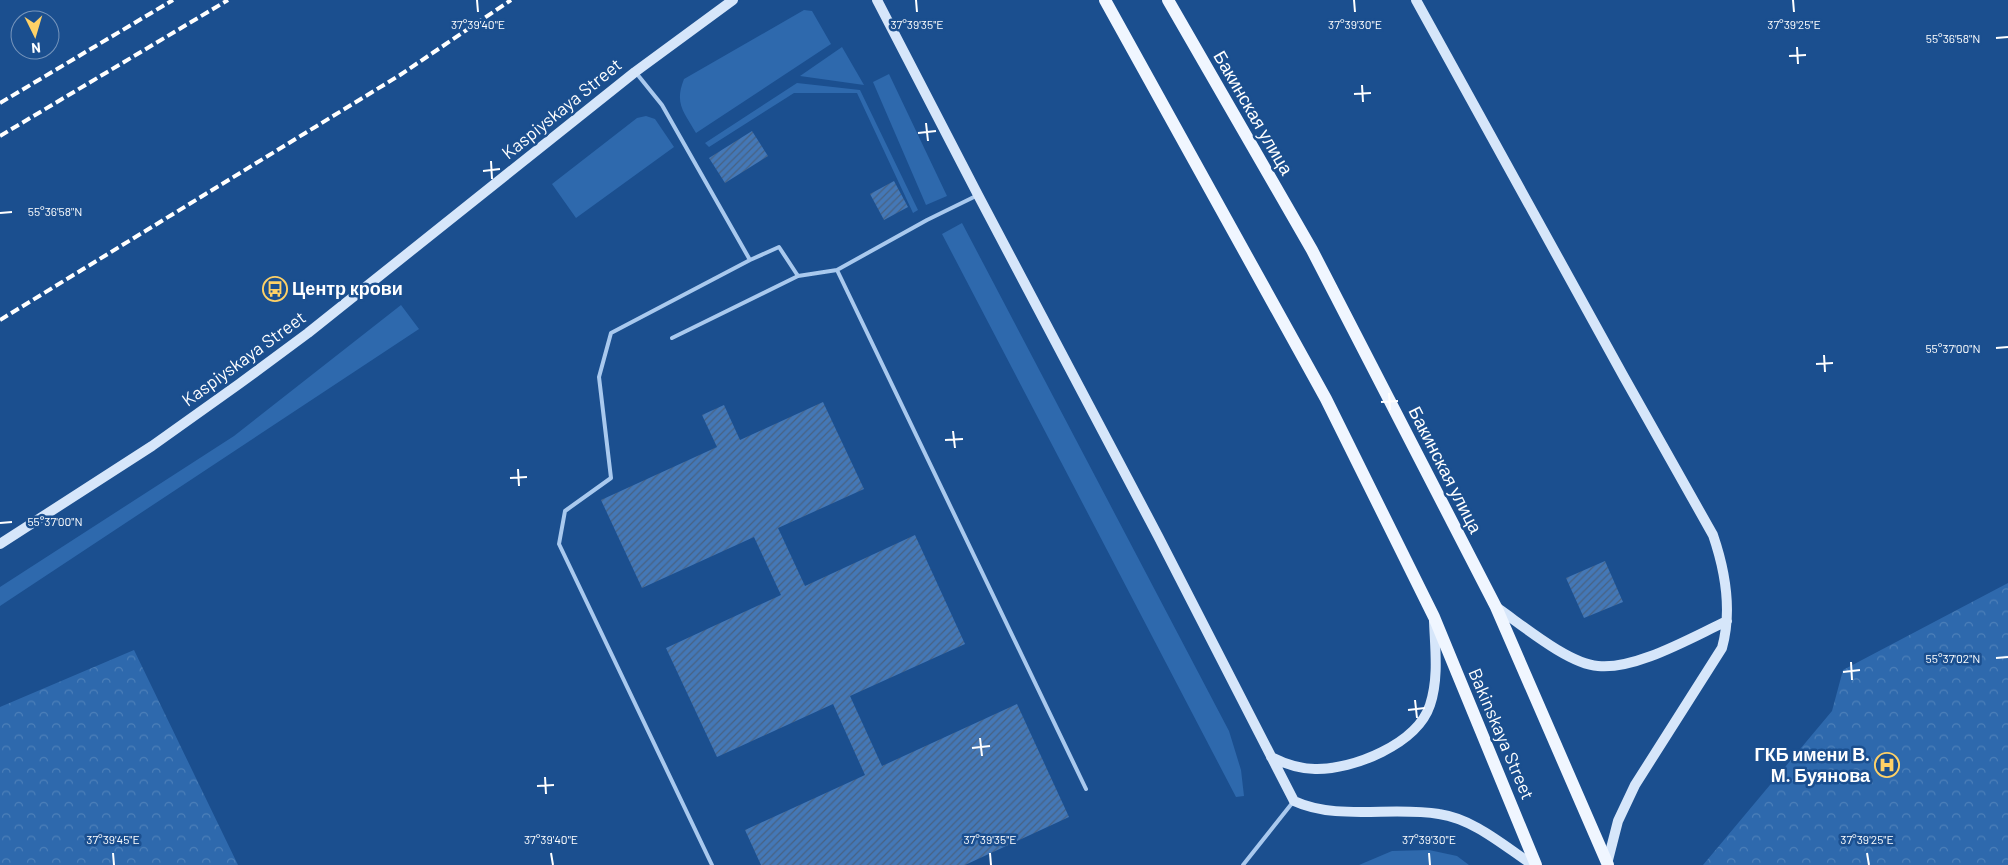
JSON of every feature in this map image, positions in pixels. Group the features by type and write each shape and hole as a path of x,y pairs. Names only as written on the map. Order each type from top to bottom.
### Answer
{"main road":[{"name":"Kaspiyskaya Street","path":"0,544 152,446 308,333 635,72 733,0"},
{"path":"877,0 1158,536 1294,801 1309,808 1328,810 1414,811 1441,814 1468,822 1535,865"},
{"path":"1104,0 1326,399 1434,617 1435,680 1429,707 1414,728 1396,745 1372,757 1342,766 1316,769 1293,767 1270,757"},
{"name":"Бакинская улица","path":"1168,0 1312,250 1496,607 1607,864"},
{"path":"1416,0 1713,535 1721,560 1727,621 1724,642 1718,657 1635,785 1618,821 1607,864"},
{"path":"1496,607 1565,654 1597,666 1615,666 1645,658 1727,621"},
{"name":"Bakinskaya Street","path":"1434,617 1535,865"}],"lane":[{"path":"635,72 662,105 750,260"},
{"path":"672,338 798,276 837,270 927,220 978,195"},
{"path":"712,865 559,544 565,511 611,478 599,377 611,333 750,260 779,247 798,276"},
{"path":"837,270 1086,789"},
{"path":"1243,865 1294,801"}],"green space":[{"path":"804,10 812,11 831,44 696,133 680,102 684,79"},
{"path":"842,47 864,85 800,76"},
{"path":"889,74 947,196 926,205 873,82"},
{"path":"797,83 860,90 918,210 913,213 857,93 794,93 709,147 705,143"},
{"path":"646,116 655,119 674,147 576,218 552,184 637,118"},
{"path":"962,223 1229,731 1241,770 1244,796 1236,797 942,234"},
{"path":"401,305 419,329 0,606 0,587 234,436"},
{"name":"ГКБ имени В. М. Буянова","path":"2008,583 2008,865 1703,865 1832,711 1843,670"},
{"path":"134,650 238,865 0,865 0,707"},
{"path":"1429,850 1457,856 1469,865 1359,865 1392,851"}],"building":[{"path":"752,131 768,156 725,183 709,158"},
{"path":"894,181 908,207 884,220 870,194"},
{"path":"823,402 864,489 778,528 805,586 915,535 965,644 850,696 882,766 1017,704 1069,817 965,865 761,865 745,830 865,775 833,704 717,757 666,648 781,595 754,537 642,588 601,500 717,447 702,415 724,405 740,440"},
{"path":"1605,561 1623,602 1584,618 1566,578"}],"railway":[{"path":"0,103 173,0"},
{"path":"0,136 228,0"},
{"path":"0,320 400,75 511,0"}],"place":[{"name":"Центр крови","path":"275,289"},
{"name":"ГКБ имени В. М. Буянова","path":"1887,765"}]}
